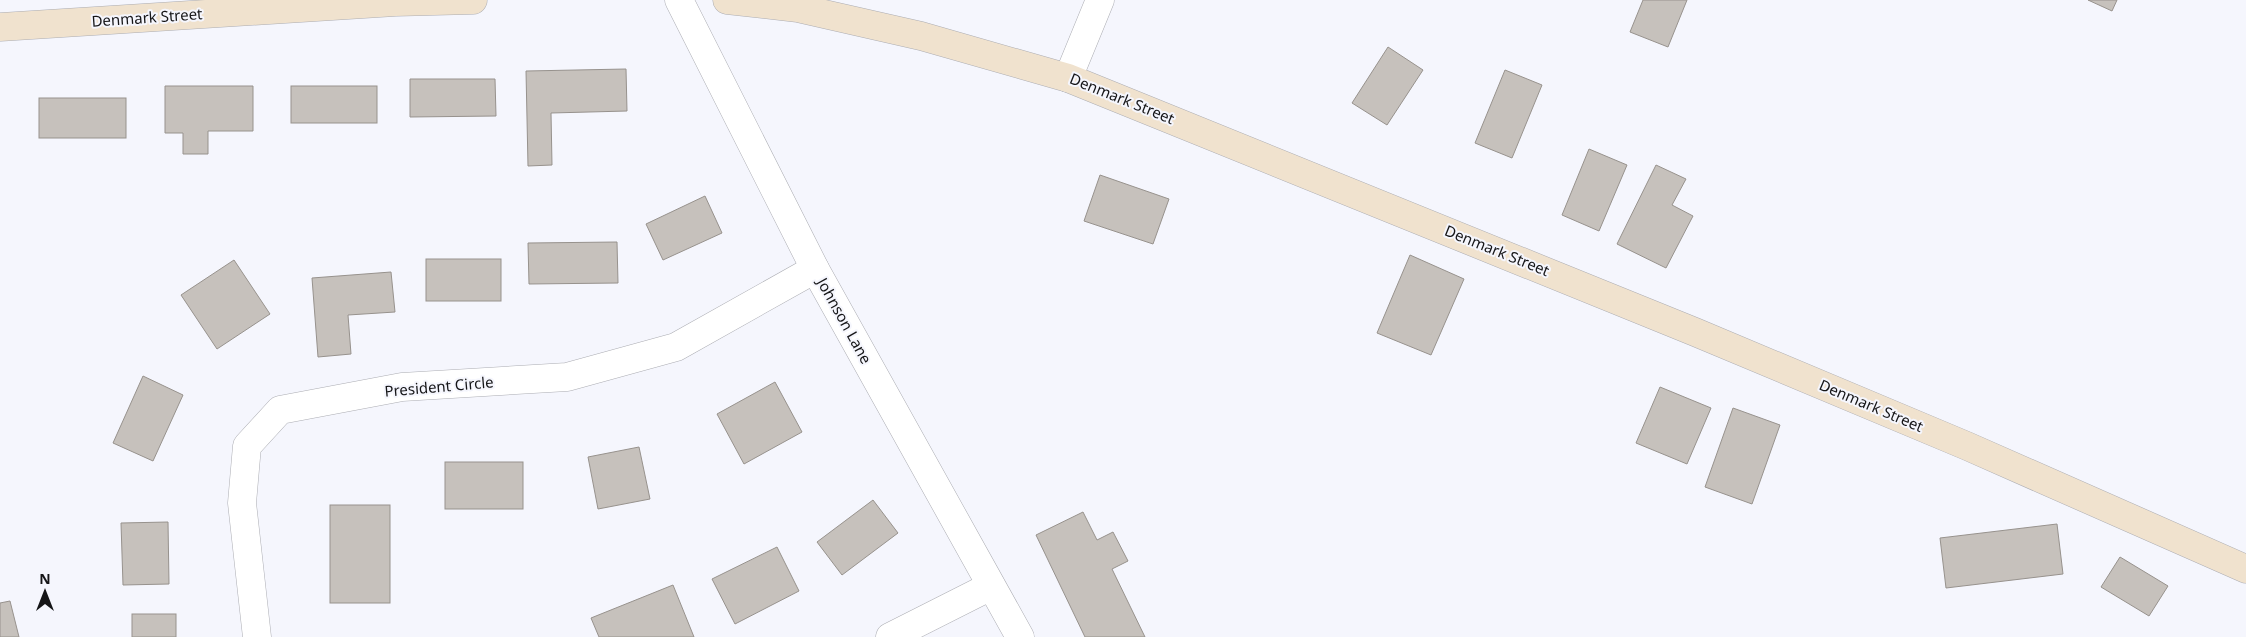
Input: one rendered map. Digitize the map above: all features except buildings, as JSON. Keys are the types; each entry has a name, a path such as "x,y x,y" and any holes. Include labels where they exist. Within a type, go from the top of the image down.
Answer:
{"street":[{"name":"Denmark Street","path":"0,27 395,1 473,0"},
{"name":"Johnson Lane","path":"679,0 815,269 1020,637"},
{"name":"Denmark Street","path":"726,0 798,8 921,36 1068,78 1649,314 1967,446 2246,569"},
{"path":"1068,78 1100,0"},
{"name":"President Circle","path":"257,637 242,503 247,446 280,410 402,387 567,377 676,347 815,269"},
{"path":"890,637 991,586"}]}
